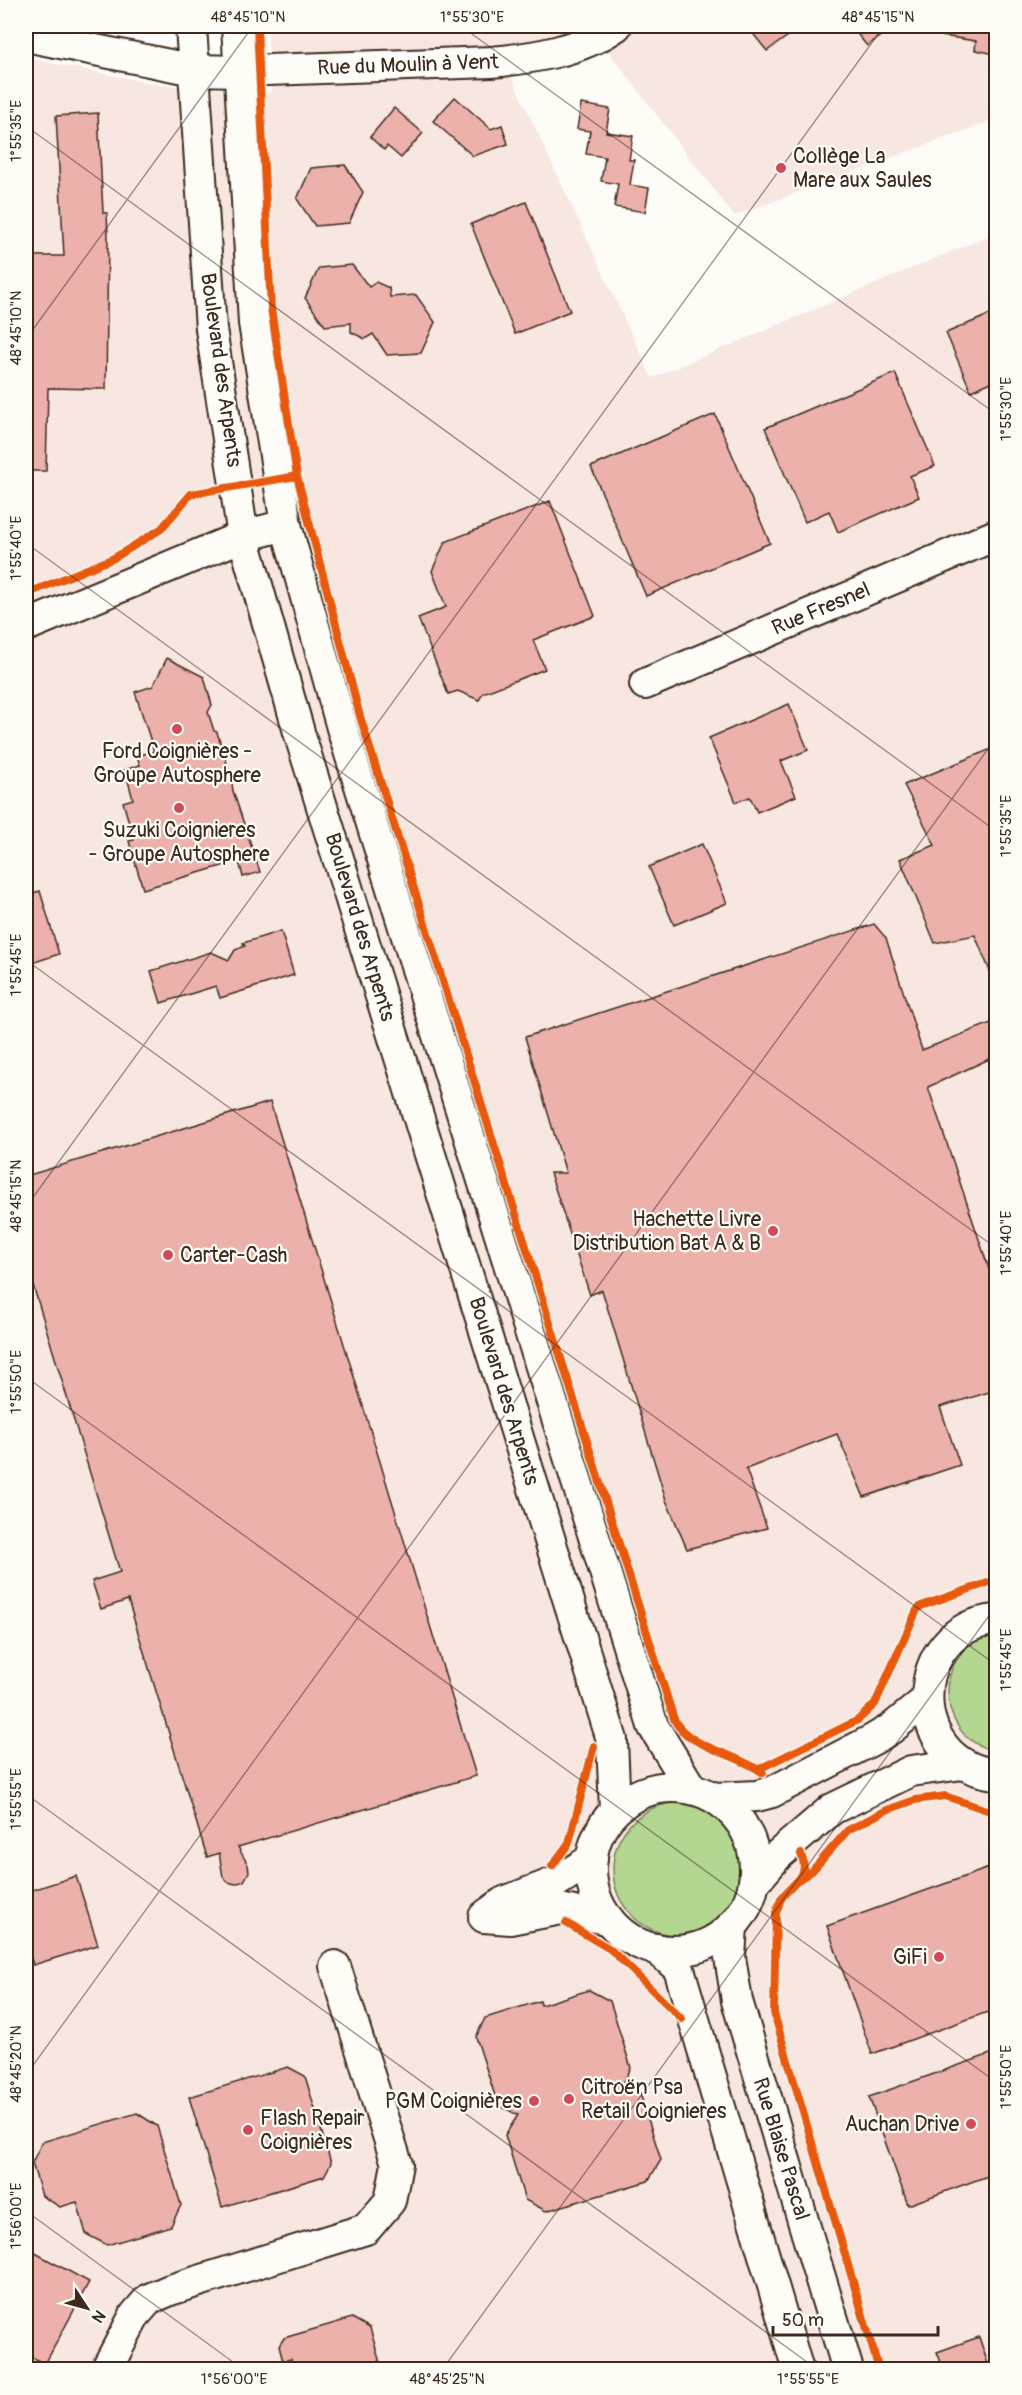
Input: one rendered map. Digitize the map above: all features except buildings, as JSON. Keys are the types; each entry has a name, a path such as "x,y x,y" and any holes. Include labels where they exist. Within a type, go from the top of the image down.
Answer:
{"street":[{"name":"Boulevard des Arpents","path":"192,26 211,329 243,536 305,750 612,1740 615,1810"},
{"name":"Boulevard des Arpents","path":"237,26 254,323 286,525 342,728 653,1726 703,1793"},
{"name":"Rue du Moulin à Vent","path":"26,36 72,35 194,70 240,71 519,59 570,48 600,37 616,26"},
{"path":"26,626 243,536 286,525"},
{"name":"Rue Fresnel","path":"645,684 996,536"},
{"path":"996,1620 986,1621 961,1632 942,1650 930,1674 926,1700 932,1726 946,1749 963,1764 984,1773 996,1774"},
{"path":"703,1793 740,1820 752,1842 755,1882 745,1910 732,1926 713,1941 686,1950 657,1949 639,1943 624,1934 609,1920 597,1899 592,1879 592,1859 599,1833 615,1810 645,1791 666,1786 703,1793 757,1796 772,1792 874,1739 892,1728 926,1700"},
{"path":"755,1882 778,1855 832,1809 911,1771 963,1764"},
{"path":"592,1859 556,1882 504,1902 484,1917 510,1919 561,1909 609,1920"},
{"name":"Rue Blaise Pascal","path":"732,1926 730,1957 737,2001 848,2370"},
{"path":"657,1949 679,1970 798,2370"},
{"path":"106,2370 135,2315 149,2299 170,2290 366,2229 390,2201 397,2164 335,1966"}],"shaded area":[{"path":"267,26 996,26 996,119 734,216 609,52 511,76 652,378 996,233 996,2369 26,2369 26,58 160,85 272,93"}],"green space":[{"path":"996,1633 996,1751 974,1742 959,1728 950,1710 948,1690 952,1670 961,1653 976,1640"},
{"path":"679,1803 704,1808 725,1823 740,1844 745,1869 740,1894 725,1915 704,1930 679,1935 654,1930 633,1915 618,1894 613,1869 618,1844 633,1823 654,1808"}],"cycle path":[{"path":"257,26 271,308 297,476 360,716 674,1719 681,1729 701,1744 753,1766 763,1773"},
{"path":"26,594 114,558 161,529 191,494 297,476"},
{"path":"759,1769 858,1720 875,1704 917,1610 921,1606 996,1580"},
{"path":"552,1866 569,1843 594,1746"},
{"path":"800,1879 812,1871 848,1830 887,1810 915,1800 945,1796 996,1813"},
{"path":"801,1854 804,1869 802,1874 785,1893 776,1913 774,2013 879,2370"},
{"path":"566,1923 610,1949 682,2019"}],"place":[{"name":"Collège La Mare aux Saules","path":"781,168"},
{"name":"Ford Coignières - Groupe Autosphere","path":"177,729"},
{"name":"Suzuki Coignieres - Groupe Autosphere","path":"179,808"},
{"name":"Hachette Livre Distribution Bat A & B","path":"773,1231"},
{"name":"Carter-Cash","path":"168,1255"},
{"name":"GiFi","path":"939,1957"},
{"name":"Citroën Psa Retail Coignieres","path":"569,2099"},
{"name":"PGM Coignières","path":"534,2101"},
{"name":"Auchan Drive","path":"971,2124"},
{"name":"Flash Repair Coignières","path":"248,2130"}]}
